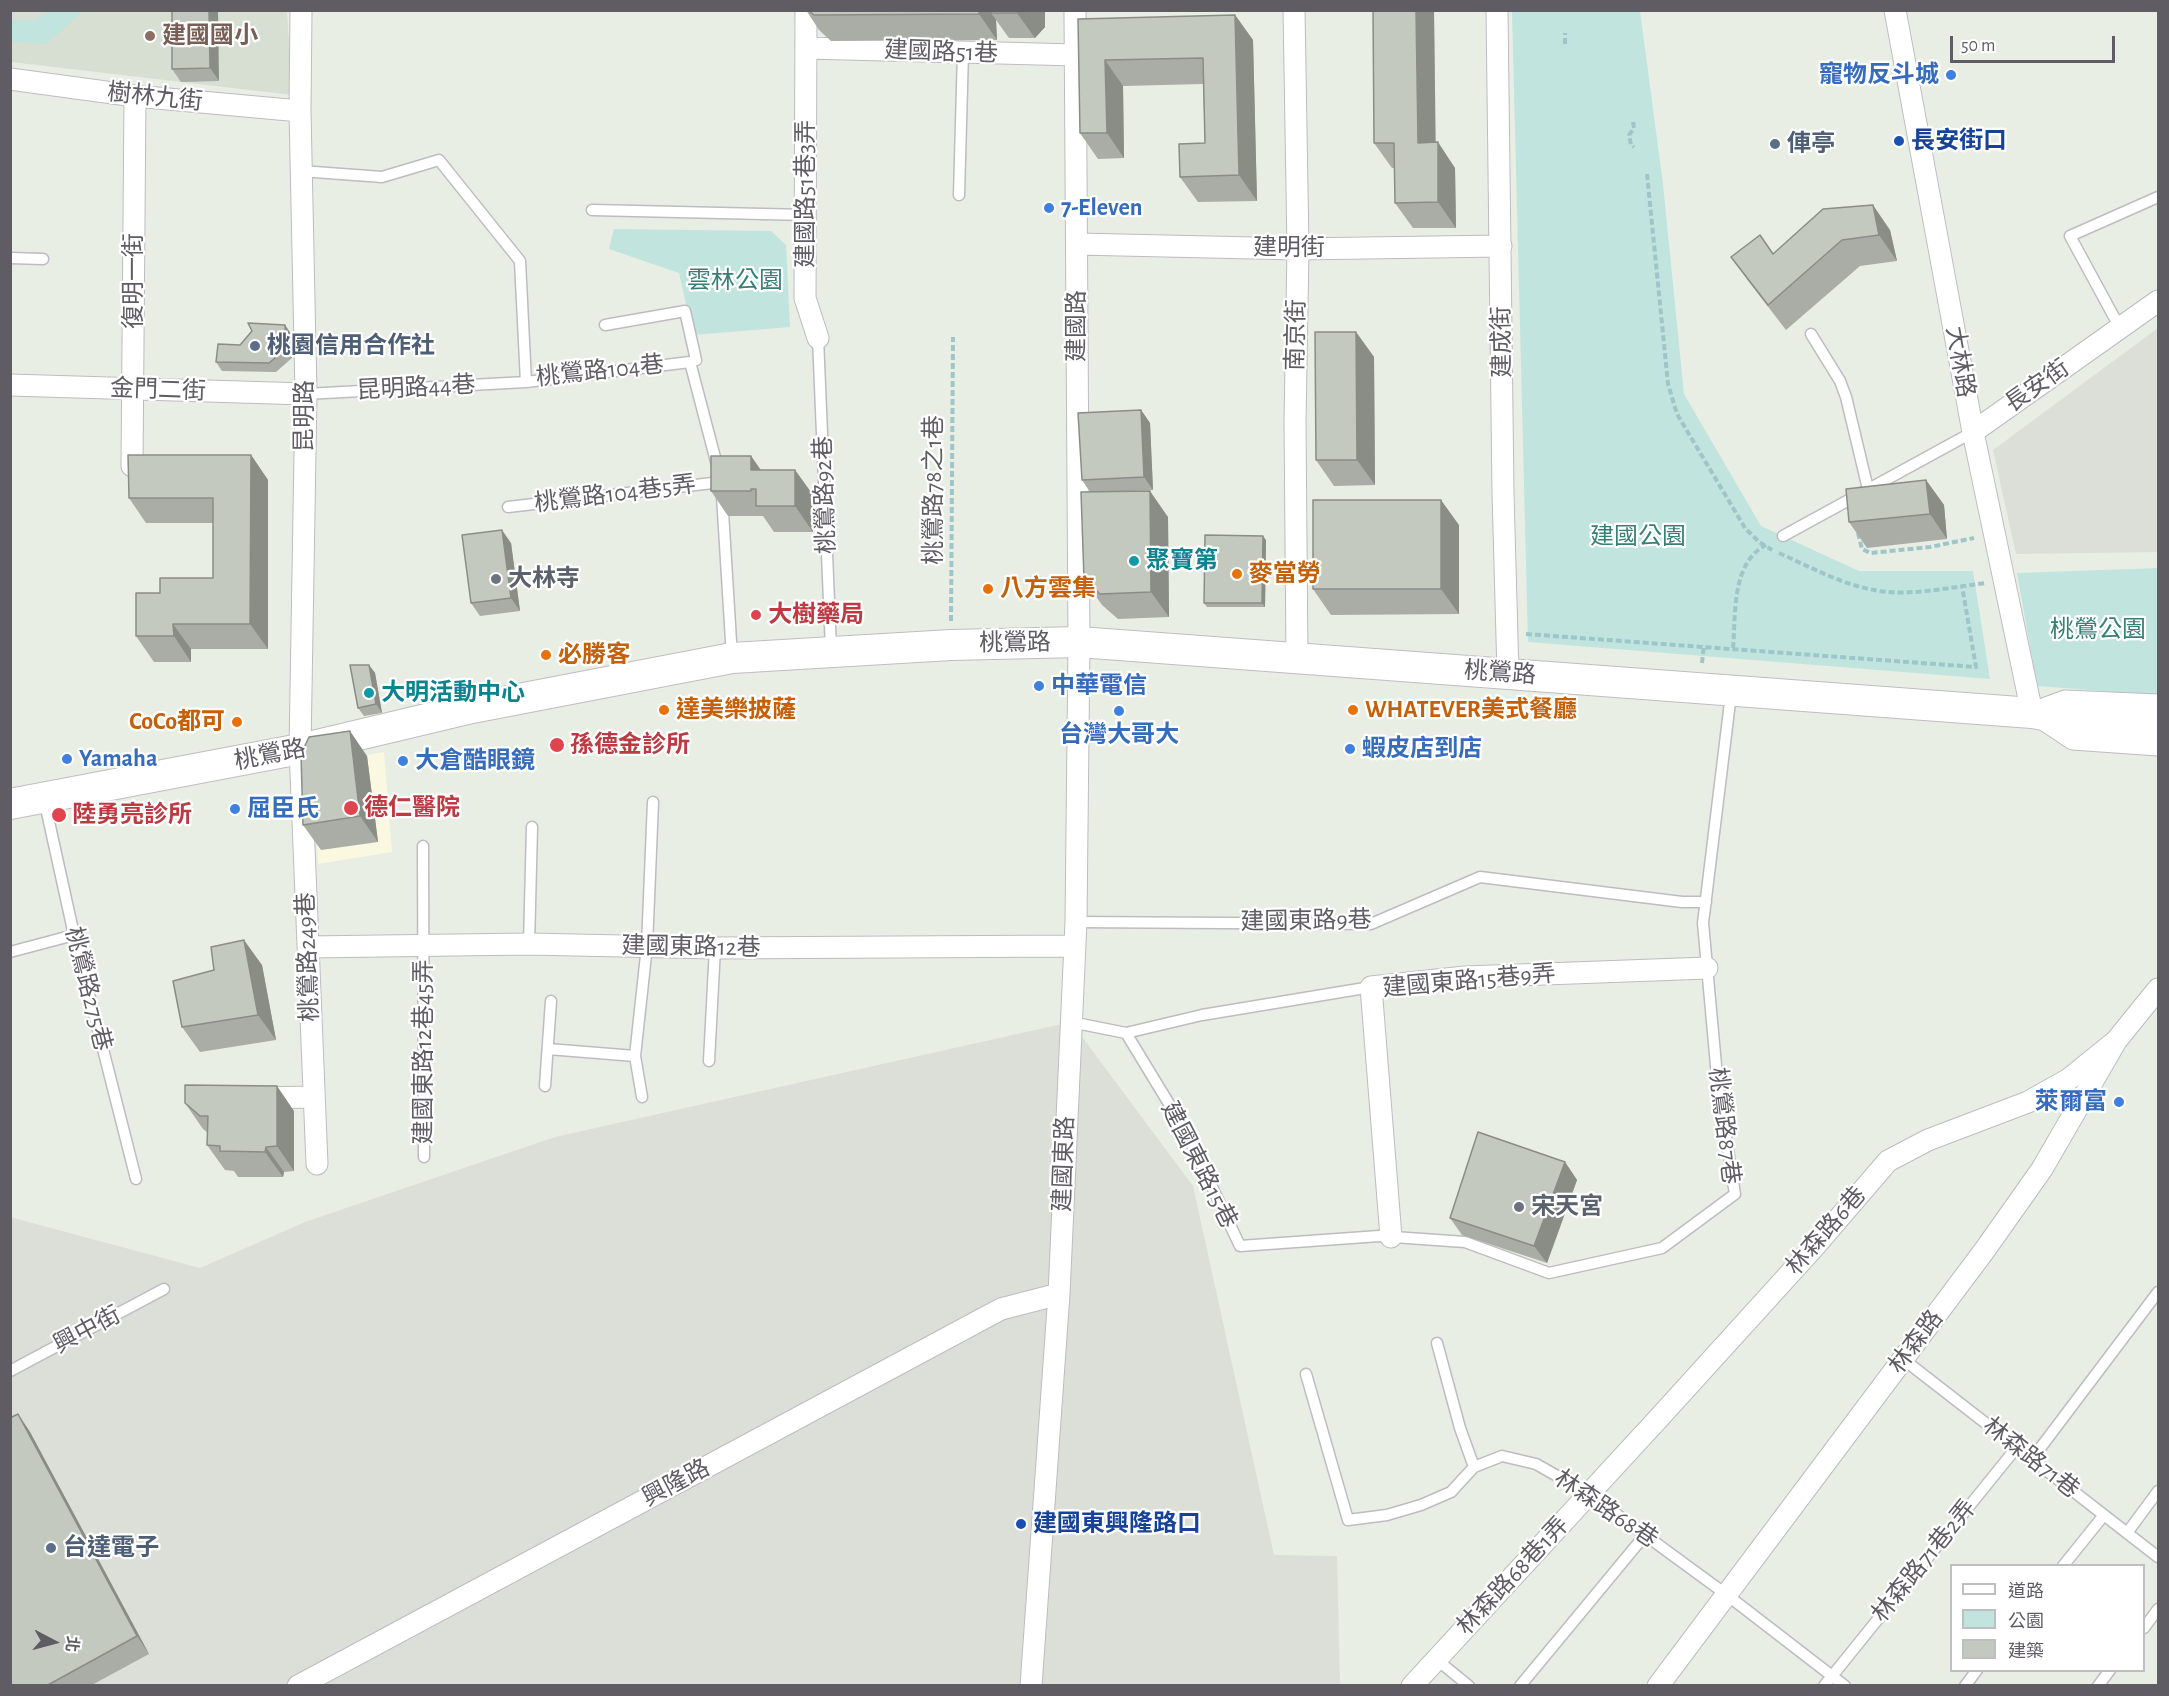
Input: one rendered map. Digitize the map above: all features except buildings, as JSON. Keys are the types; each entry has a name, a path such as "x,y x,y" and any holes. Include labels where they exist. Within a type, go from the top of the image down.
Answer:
{"main road":[{"name":"桃鶯路","path":"10,804 300,749 472,708 732,658 951,645 1078,642 2032,713 2073,720 2158,728"}],"street":[{"name":"昆明路","path":"300,749 306,394 300,111 301,10"},
{"name":"建國路51巷3弄","path":"806,10 805,298 818,338"},
{"name":"建國路","path":"1076,10 1078,642"},
{"name":"南京街","path":"1294,10 1298,249 1295,422 1297,658"},
{"name":"建成街","path":"1497,10 1503,493 1508,674"},
{"name":"大林路","path":"1894,10 1973,432 2032,713"},
{"name":"建國路51巷","path":"807,48 1076,55"},
{"name":"樹林九街","path":"10,79 135,96 300,111"},
{"name":"復明一街","path":"132,466 135,96"},
{"name":"建明街","path":"1077,244 1298,249 1501,246"},
{"name":"長安街","path":"1973,432 2158,301"},
{"name":"金門二街","path":"10,385 306,394"},
{"name":"建國東路","path":"1031,1686 1059,1294 1076,922 1078,642"},
{"name":"桃鶯路","path":"2032,713 2065,701 2158,705"},
{"name":"桃鶯路","path":"2032,713 2073,739 2158,745"},
{"name":"桃鶯路249巷","path":"300,749 316,1164"},
{"name":"建國東路12巷","path":"308,947 529,944 715,948 1074,946"},
{"name":"建國東路15巷9弄","path":"1391,1237 1371,987 1466,977 1707,968"},
{"name":"林森路","path":"1658,1686 1904,1359 2042,1169 2116,1041 2158,989"},
{"name":"林森路6巷","path":"1589,1494 1815,1246 1888,1161 1928,1140 2028,1102 2069,1079 2116,1041"},
{"path":"233,1098 314,1097"},
{"name":"興隆路","path":"298,1686 1001,1309 1059,1294"},
{"name":"林森路68巷1弄","path":"1412,1686 1589,1494"}],"lane":[{"path":"959,195 963,52"},
{"name":"桃鶯路104巷","path":"301,171 382,177 439,160 520,261 526,382 690,362 721,482 732,658"},
{"path":"2120,328 2070,236 2158,197"},
{"path":"592,210 806,214"},
{"path":"10,258 43,259"},
{"path":"605,325 685,311 696,360 690,362"},
{"path":"1811,334 1840,381 1846,397 1868,489"},
{"name":"桃鶯路92巷","path":"818,338 831,652"},
{"name":"昆明路44巷","path":"306,394 526,382"},
{"name":"長安街","path":"1783,536 1973,432"},
{"name":"桃鶯路104巷5弄","path":"508,507 721,482"},
{"name":"桃鶯路87巷","path":"1391,1237 1465,1242 1549,1273 1662,1248 1735,1194 1718,1087 1703,923 1732,690"},
{"name":"桃鶯路275巷","path":"44,798 74,935 136,1179"},
{"path":"642,1097 635,1056 647,946 652,802"},
{"path":"529,944 532,827"},
{"name":"建國東路12巷45弄","path":"423,846 424,1158"},
{"name":"建國東路9巷","path":"1076,922 1371,924 1480,877 1706,903"},
{"path":"10,952 74,935"},
{"path":"709,1061 715,948"},
{"path":"1071,1022 1126,1033 1202,1015 1371,987"},
{"path":"544,1086 551,1001"},
{"name":"建國東路15巷","path":"1126,1033 1185,1130 1240,1246 1391,1237"},
{"path":"548,1049 635,1056"},
{"name":"興中街","path":"10,1371 164,1289"},
{"path":"2032,1459 2158,1292"},
{"path":"1306,1374 1348,1520 1387,1515 1421,1505 1451,1492 1474,1467 1460,1428 1437,1343"},
{"name":"林森路71巷","path":"1904,1359 2158,1557"},
{"name":"林森路71巷2弄","path":"1824,1686 2017,1447"},
{"name":"林森路68巷","path":"1474,1467 1502,1456 1525,1461 1536,1464 1589,1494 1727,1595 1845,1686"},
{"path":"2127,1533 2158,1491"},
{"path":"2065,1564 2104,1515"},
{"path":"1520,1686 1645,1535"},
{"path":"2145,1627 2158,1609"},
{"path":"1436,1659 1469,1686"},
{"path":"1965,1686 1976,1672"},
{"path":"2098,1686 2109,1672"}],"path":[{"path":"1565,33 1565,44"},
{"path":"1633,122 1634,128 1629,135 1631,145 1634,147"},
{"path":"1647,174 1668,384 1677,414 1744,528 1765,545 1849,584 1877,591 1908,592 2004,581"},
{"name":"桃鶯路78之1巷","path":"951,645 953,337"},
{"path":"1852,498 1862,549 1871,553 1930,547 1994,533"},
{"path":"1733,648 1742,572 1748,558 1765,545 1783,536"},
{"path":"1524,633 1976,667 1962,586"}],"shaded area":[{"name":"建國國小","path":"11,11 287,11 292,95 11,62"},
{"path":"2158,328 2158,552 2016,554 1993,450"},
{"name":"德仁醫院","path":"384,752 392,852 318,864 312,765"},
{"path":"1071,1022 1193,1186 1274,1555 1337,1556 1340,1685 11,1685 10,1217 200,1268 305,1222 555,1137"}],"green space":[{"path":"49,11 83,11 46,44 11,42 11,20 35,20"},
{"name":"建國公園","path":"1512,11 1640,11 1663,184 1684,394 1761,526 1859,571 1973,571 1990,679 1528,642"},
{"name":"雲林公園","path":"614,229 771,231 786,245 790,327 693,335 679,273 609,249"},
{"name":"桃鶯公園","path":"2158,568 2158,695 2037,686 2017,573"}],"place":[{"name":"建國國小","path":"150,36"},
{"name":"寵物反斗城","path":"1951,75"},
{"name":"長安街口","path":"1899,141"},
{"name":"俥亭","path":"1775,144"},
{"name":"7-Eleven","path":"1049,208"},
{"name":"桃園信用合作社","path":"255,346"},
{"name":"聚寶第","path":"1134,561"},
{"name":"麥當勞","path":"1237,574"},
{"name":"大林寺","path":"496,579"},
{"name":"八方雲集","path":"988,589"},
{"name":"大樹藥局","path":"756,615"},
{"name":"必勝客","path":"546,655"},
{"name":"中華電信","path":"1039,686"},
{"name":"大明活動中心","path":"369,693"},
{"name":"達美樂披薩","path":"664,710"},
{"name":"WHATEVER美式餐廳","path":"1353,710"},
{"name":"台灣大哥大","path":"1119,711"},
{"name":"CoCo都可","path":"237,722"},
{"name":"孫德金診所","path":"557,745"},
{"name":"蝦皮店到店","path":"1350,749"},
{"name":"Yamaha","path":"67,759"},
{"name":"大倉酷眼鏡","path":"403,761"},
{"name":"德仁醫院","path":"351,808"},
{"name":"屈臣氏","path":"235,809"},
{"name":"陸勇亮診所","path":"59,815"},
{"name":"萊爾富","path":"2119,1102"},
{"name":"宋天宮","path":"1519,1207"},
{"name":"建國東興隆路口","path":"1021,1524"},
{"name":"台達電子","path":"51,1548"}]}
